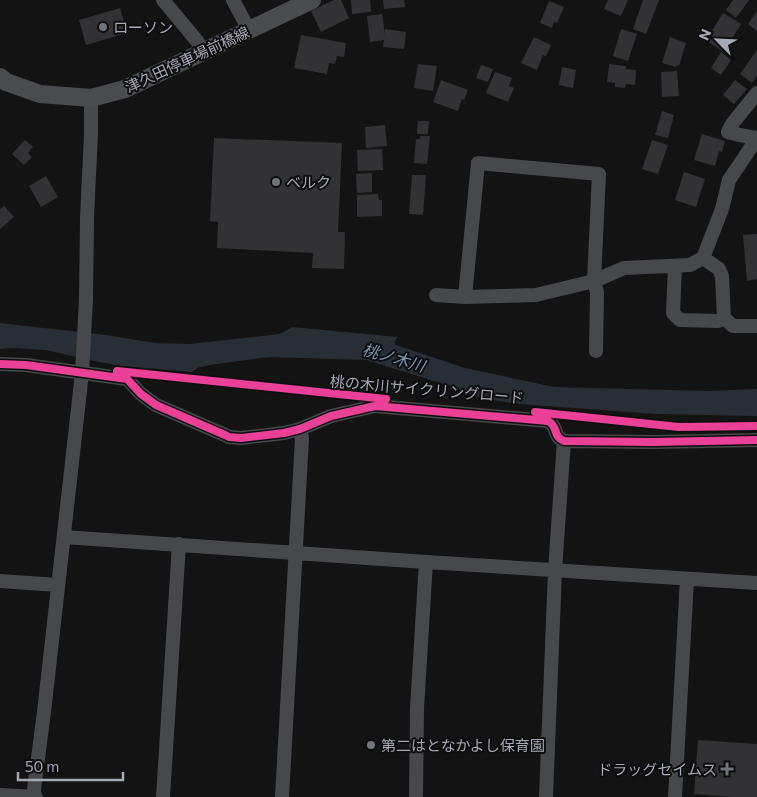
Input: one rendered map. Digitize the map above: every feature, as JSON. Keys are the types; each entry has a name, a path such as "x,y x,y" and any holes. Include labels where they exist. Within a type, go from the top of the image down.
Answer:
{"main road":[{"name":"津久田停車場前橋線","path":"0,77 6,82 40,94 91,98 125,89 312,0"}],"street":[{"path":"162,0 204,52"},
{"path":"233,0 249,30"},
{"path":"436,295 465,297 536,295 594,281 624,268 690,265 703,258 722,209 729,180 752,146 755,138 728,132 732,124 757,93"},
{"path":"0,796 34,797 82,369 86,299 91,98"},
{"path":"465,297 478,163 599,174 594,281 597,292 596,351"},
{"path":"703,258 719,269 722,276 724,318 733,326 757,326"},
{"path":"675,266 673,313 680,320 718,321 724,318"},
{"path":"0,364 82,369 127,379 141,394 156,405 229,437 259,437 284,433 300,429 331,416 375,406 548,421 553,424 559,439 564,441 757,440"},
{"path":"282,797 302,438 300,429"},
{"path":"546,797 555,570 564,441"},
{"path":"64,537 757,583"},
{"path":"163,797 178,544"},
{"path":"416,797 417,708 426,562"},
{"path":"675,797 687,579"},
{"path":"0,581 58,585"}],"water":[{"name":"桃ノ木川","path":"0,323 106,335 155,343 190,344 280,334 292,327 398,337 394,342 396,345 465,368 554,387 708,391 757,389 757,416 656,414 498,401 475,396 457,388 366,360 268,357 209,365 197,368 192,372 123,366 46,350 0,349"}],"building":[{"path":"334,0 341,0 349,18 321,32 311,11"},
{"path":"351,0 370,0 371,12 352,14"},
{"path":"383,0 404,0 405,7 384,9"},
{"path":"608,0 628,0 621,16 604,9"},
{"path":"643,0 659,0 646,34 633,29"},
{"path":"733,0 749,0 736,18 726,10"},
{"path":"549,1 564,7 557,23 554,22 552,28 540,23"},
{"name":"ローソン","path":"120,8 127,33 86,45 79,20"},
{"path":"757,11 757,31 748,24"},
{"path":"723,13 741,24 724,52 708,42 712,35 710,34"},
{"path":"382,14 385,35 385,29 406,32 404,49 383,47 384,40 370,42 367,16"},
{"path":"621,29 637,34 628,61 613,56"},
{"path":"301,35 346,43 344,57 337,56 335,64 329,63 327,74 294,68"},
{"path":"534,37 551,45 546,56 543,55 537,70 521,63"},
{"path":"670,37 686,43 679,66 676,65 676,67 662,63"},
{"path":"757,50 757,76 752,83 740,74"},
{"path":"721,52 731,60 721,75 711,68"},
{"path":"418,64 437,66 433,91 414,88"},
{"path":"609,64 626,66 626,69 636,70 635,85 626,84 625,88 615,87 615,83 607,82"},
{"path":"481,65 493,69 488,82 476,78"},
{"path":"562,67 576,70 573,88 559,85"},
{"path":"677,71 679,96 662,97 661,72"},
{"path":"495,72 512,78 509,86 514,88 508,102 486,93"},
{"path":"441,80 468,90 464,100 462,99 458,111 433,102"},
{"path":"735,80 747,89 734,104 723,95"},
{"path":"662,111 674,115 668,138 655,135"},
{"path":"418,121 429,121 428,134 417,134"},
{"path":"385,125 387,146 366,148 365,127"},
{"path":"702,134 725,141 722,152 719,151 715,166 694,160"},
{"path":"420,136 430,136 427,164 414,163 416,139 420,139"},
{"name":"ベルク","path":"214,138 342,143 338,232 345,232 344,269 312,268 313,253 217,248 218,222 210,221"},
{"path":"25,140 33,147 28,153 32,157 24,165 12,154"},
{"path":"652,140 668,145 658,174 642,169"},
{"path":"382,149 383,170 358,171 357,150"},
{"path":"684,172 705,179 696,207 675,200"},
{"path":"372,173 372,192 357,193 356,174"},
{"path":"412,175 426,175 423,215 409,214"},
{"path":"46,176 58,197 41,207 29,186"},
{"path":"378,194 379,200 382,200 382,216 357,217 357,195"},
{"path":"4,206 14,217 0,229 0,209"},
{"path":"757,234 757,279 747,281 743,235"},
{"name":"ドラッグセイムス","path":"698,740 757,744 757,797 694,794"}],"cycle path":[{"path":"0,364 26,365 127,379 141,394 156,405 229,437 241,438 284,433 300,429 331,416 375,406 548,421 553,426 558,437 564,441 757,440"},
{"name":"桃の木川サイクリングロード","path":"117,371 386,399"},
{"path":"535,412 679,427 757,426"}],"place":[{"name":"ローソン","path":"103,27"},
{"name":"ベルク","path":"276,182"},
{"name":"第二はとなかよし保育園","path":"371,745"},
{"name":"ドラッグセイムス","path":"727,769"}]}
